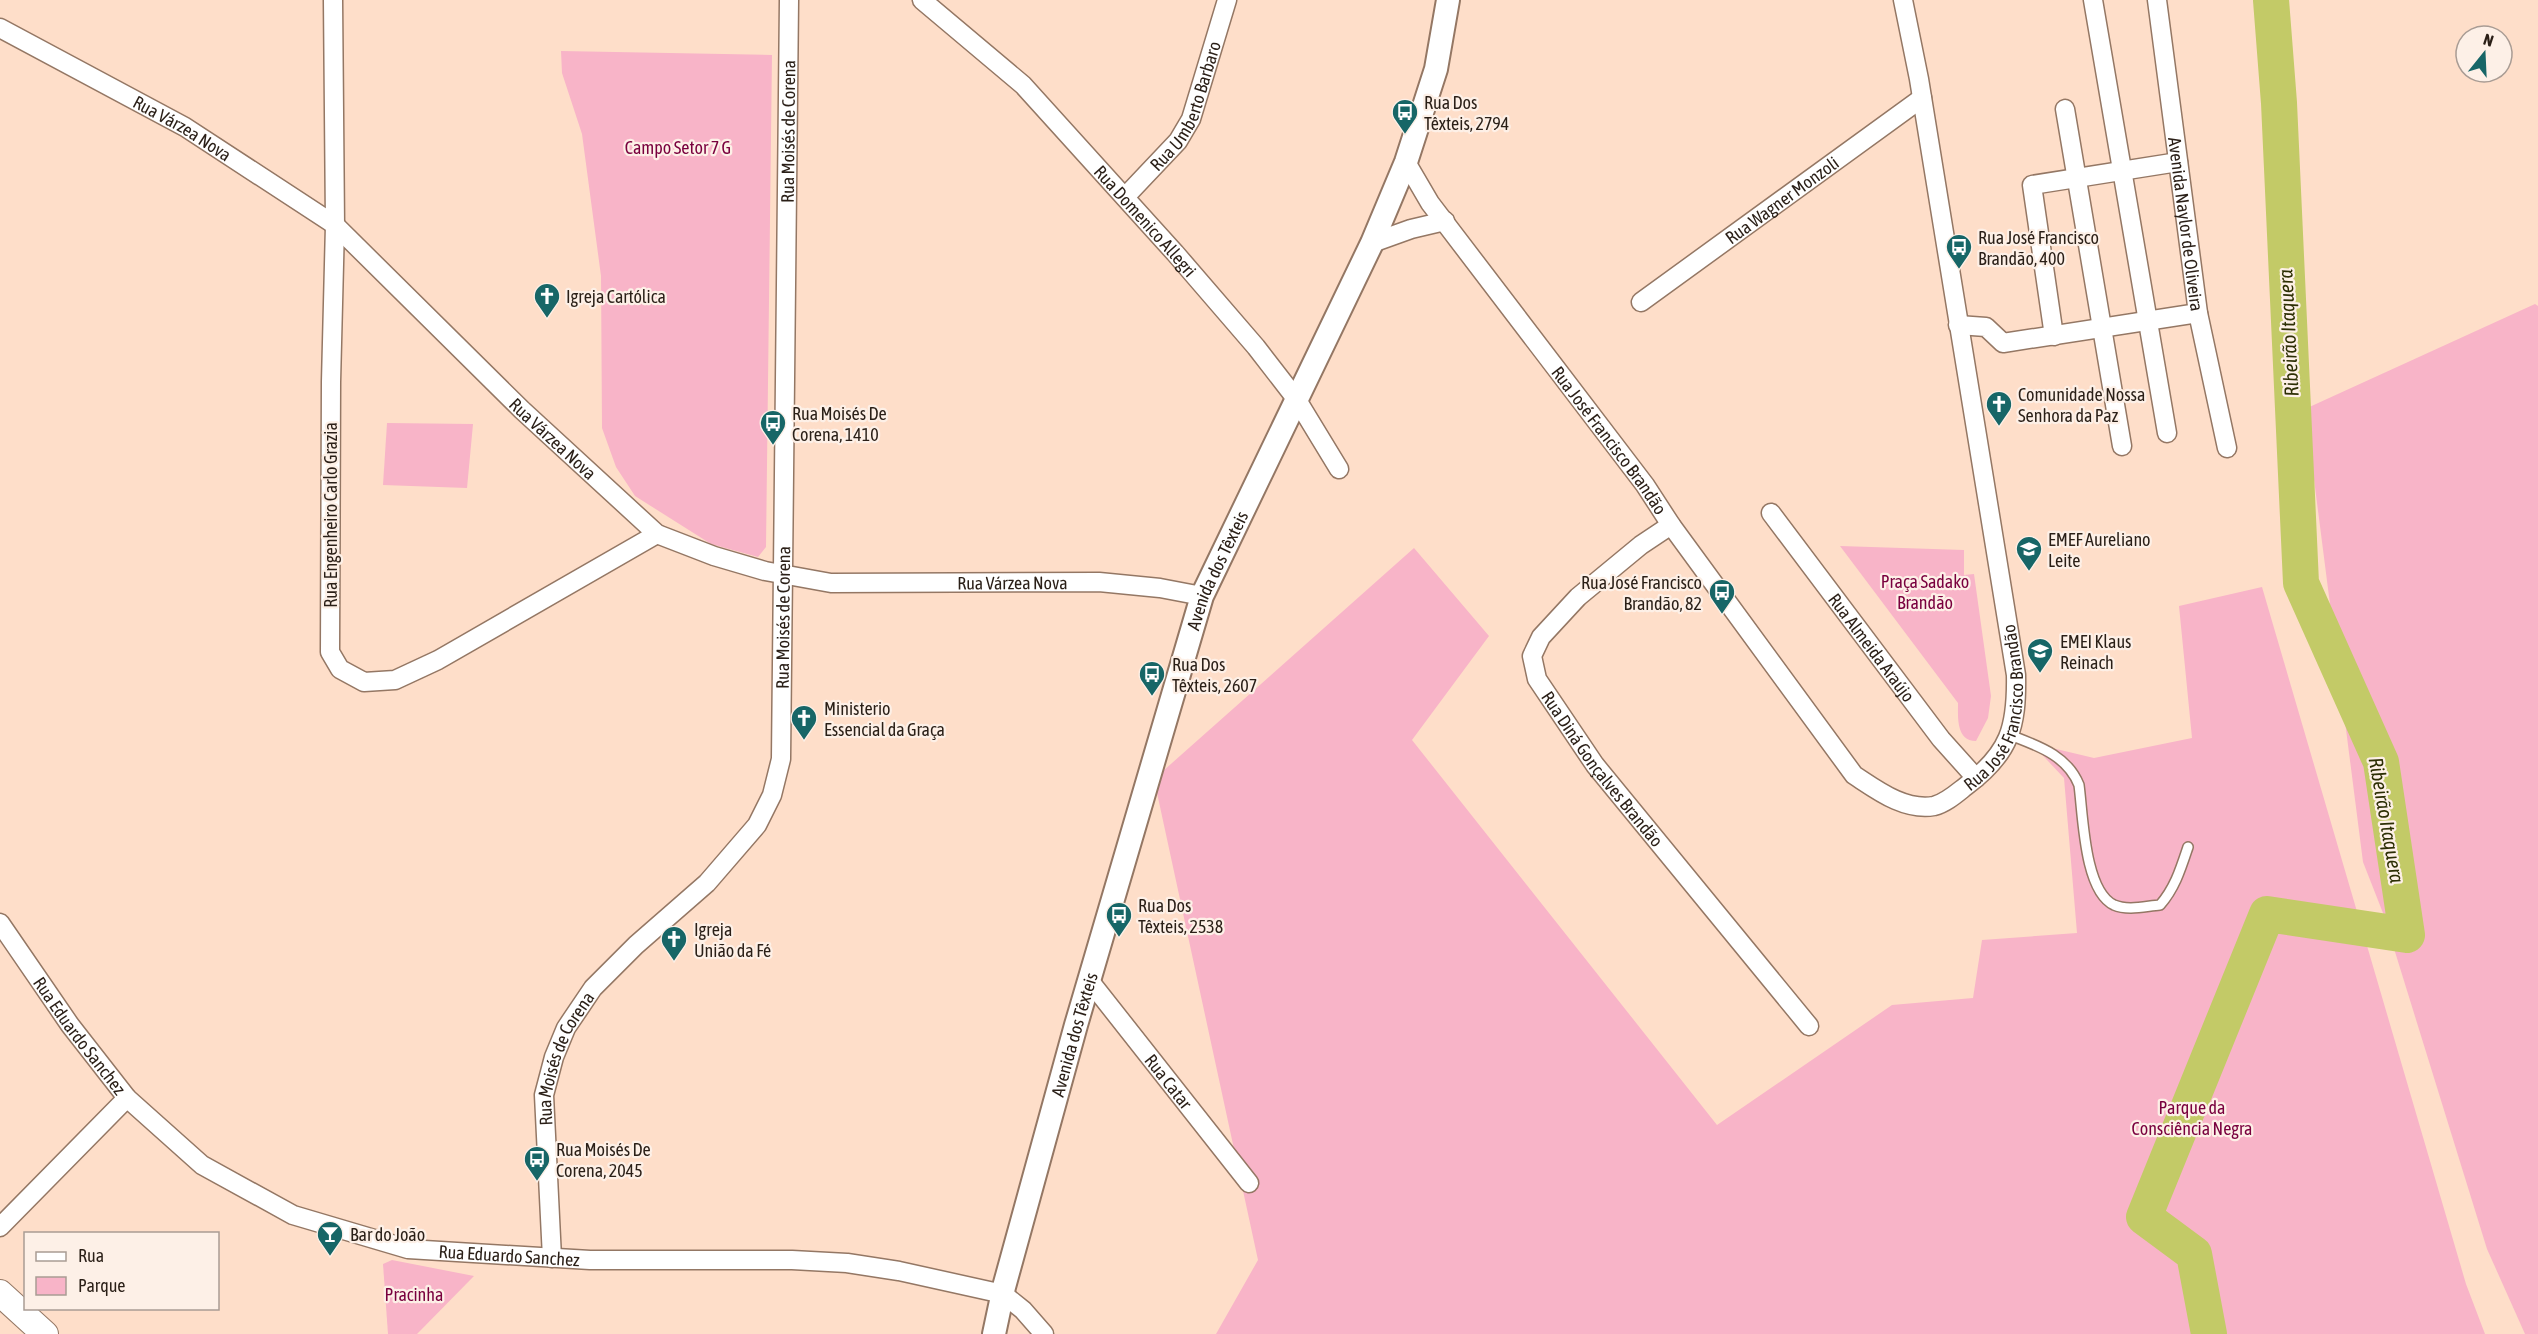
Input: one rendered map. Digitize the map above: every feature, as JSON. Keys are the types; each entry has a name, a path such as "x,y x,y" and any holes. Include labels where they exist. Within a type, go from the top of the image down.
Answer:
{"main road":[{"path":"0,1293 45,1334"}],"street":[{"name":"Rua Engenheiro Carlo Grazia","path":"333,0 335,225 331,382 330,652 340,669 364,682 395,680 438,660 657,534"},
{"name":"Rua Moisés de Corena","path":"552,1258 544,1095 554,1057 566,1028 593,988 636,945 707,883 757,825 772,795 781,759 789,0"},
{"name":"Rua Domenico Allegri","path":"922,0 1023,85 1125,197 1257,347 1297,400 1339,469"},
{"name":"Rua Umberto Barbaro","path":"1125,197 1178,141 1191,119 1227,0"},
{"name":"Avenida dos Têxteis","path":"994,1334 1089,980 1202,596 1372,243 1406,162 1436,69 1448,0"},
{"name":"Rua José Francisco Brandão","path":"1406,162 1421,191 1645,486 1854,775 1886,796 1909,804 1935,806 1952,797 1996,758 2010,735 2017,709 2016,675 1922,98 1903,0"},
{"path":"2093,0 2167,432"},
{"name":"Avenida Naylor de Oliveira","path":"2157,0 2198,313 2227,448"},
{"name":"Rua Várzea Nova","path":"0,28 185,127 335,225 522,410 657,534 714,556 784,576 831,584 1099,582 1160,588 1202,596"},
{"name":"Rua Wagner Monzoli","path":"1641,302 1922,98"},
{"path":"2066,109 2122,446"},
{"path":"2054,336 2032,185 2178,162"},
{"path":"1372,243 1411,229 1445,221"},
{"path":"1958,326 1986,327 2003,343 2198,313"},
{"name":"Rua Almeida Araújo","path":"1771,513 1941,739 1976,778"},
{"name":"Rua Diná Gonçalves Brandão","path":"1671,525 1641,544 1578,597 1541,637 1532,656 1537,679 1595,765 1809,1026"},
{"name":"Rua Eduardo Sanchez","path":"0,923 70,1025 127,1098 201,1165 293,1215 408,1249 590,1260 792,1260 847,1263 899,1271 1003,1294"},
{"name":"Rua Catar","path":"1089,980 1249,1183"},
{"path":"0,1227 127,1098"},
{"path":"1003,1294 1023,1310 1044,1334"}],"lane":[{"path":"2010,735 2062,759 2074,771 2079,785 2092,875 2103,897 2114,905 2129,908 2160,905 2168,896 2178,877 2187,847"}],"green space":[{"name":"Campo Setor 7 G","path":"561,51 772,55 766,547 758,557 711,544 635,496 616,467 602,428 601,276 582,134 562,73"},
{"path":"2535,304 2538,306 2538,1334 2525,1334 2487,1249 2383,913 2363,862 2305,409"},
{"path":"387,423 473,424 467,488 383,485"},
{"name":"Praça Sadako Brandão","path":"1840,546 1964,550 1964,575 1974,574 1991,696 1988,718 1976,741 1969,740 1962,733 1958,721 1958,703"},
{"name":"Parque da Consciência Negra","path":"1414,548 1489,636 1412,740 1717,1125 1892,1005 1973,998 1982,940 2077,933 2064,778 2031,743 2094,758 2192,738 2179,606 2262,587 2466,1284 2485,1334 1216,1334 1258,1260 1154,779"},
{"name":"Pracinha","path":"392,1260 474,1276 417,1334 388,1334 383,1264"}],"waterway":[{"name":"Ribeirão Itaquera","path":"2209,1334 2194,1254 2144,1217 2267,914 2407,935 2381,762 2301,583 2279,103 2271,0"}],"place":[{"name":"Rua Dos Têxteis, 2794","path":"1405,135"},
{"name":"Rua José Francisco Brandão, 400","path":"1959,270"},
{"name":"Igreja Cartólica","path":"547,319"},
{"name":"Comunidade Nossa Senhora da Paz","path":"1999,427"},
{"name":"Rua Moisés De Corena, 1410","path":"773,446"},
{"name":"EMEF Aureliano Leite","path":"2029,572"},
{"name":"Rua José Francisco Brandão, 82","path":"1722,615"},
{"name":"EMEI Klaus Reinach","path":"2040,674"},
{"name":"Rua Dos Têxteis, 2607","path":"1152,697"},
{"name":"Ministerio Essencial da Graça","path":"804,741"},
{"name":"Rua Dos Têxteis, 2538","path":"1119,938"},
{"name":"Igreja União da Fé","path":"674,962"},
{"name":"Rua Moisés De Corena, 2045","path":"537,1182"},
{"name":"Bar do João","path":"330,1257"}]}
